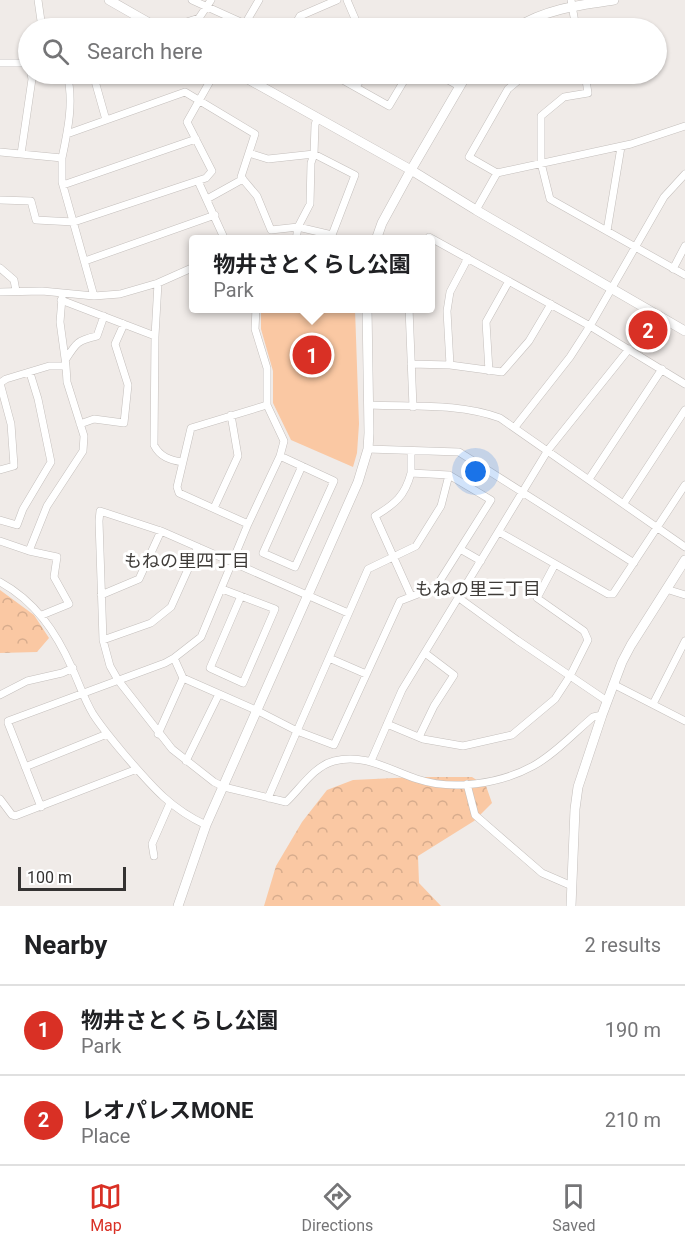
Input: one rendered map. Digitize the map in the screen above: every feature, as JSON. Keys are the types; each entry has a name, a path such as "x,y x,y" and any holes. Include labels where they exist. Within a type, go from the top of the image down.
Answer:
{"street":[{"path":"38,0 41,18"},
{"path":"110,0 141,18"},
{"path":"192,0 209,3 231,18"},
{"path":"248,18 259,0"},
{"path":"299,18 337,0"},
{"path":"346,0 354,18"},
{"path":"538,18 572,3 614,0"},
{"path":"199,18 209,3"},
{"path":"572,3 574,18"},
{"path":"0,63 18,63"},
{"path":"21,154 31,84"},
{"path":"69,84 71,90 67,134 62,158 63,185 94,296"},
{"path":"96,84 106,120"},
{"path":"0,200 31,201 36,220 74,222 206,178 212,171 187,122 208,84"},
{"path":"257,84 411,170 685,331"},
{"path":"350,84 389,106 402,84"},
{"path":"378,235 382,222 459,86 455,84"},
{"path":"514,84 508,89 469,157 497,173 621,147 685,126"},
{"path":"587,84 588,93 564,98 541,116 541,163 550,199 685,275"},
{"path":"67,134 185,92 255,134 241,177 257,196 271,230 298,227 332,235 355,175 314,154 268,159 249,153"},
{"path":"297,235 298,227 310,204 311,164 317,118"},
{"path":"63,185 195,139"},
{"path":"607,231 621,147"},
{"path":"0,152 62,158"},
{"path":"476,210 497,173"},
{"path":"515,427 570,357 664,197 685,174"},
{"path":"207,199 243,179"},
{"path":"198,181 223,235"},
{"path":"85,261 215,215"},
{"path":"435,240 590,326 685,384"},
{"path":"674,269 685,246"},
{"path":"450,365 447,311 450,292 468,258"},
{"path":"0,268 14,280 16,291"},
{"path":"0,292 16,291 62,296 120,294 158,283 189,269"},
{"path":"489,370 486,322 509,281"},
{"path":"158,283 154,448 166,459 182,462"},
{"path":"62,296 155,336"},
{"path":"29,551 48,506 83,451 84,436 67,382 60,322 62,296"},
{"path":"411,364 450,365 502,372 529,340 551,304"},
{"path":"40,807 8,721 174,658 201,637 248,524 280,456 284,441 267,405 267,368 255,329 256,313"},
{"path":"178,906 206,825 352,500 368,449 370,405 367,313"},
{"path":"409,313 413,407"},
{"path":"66,363 75,345 82,339 97,336 104,316"},
{"path":"80,424 94,419 124,423 128,385 115,344 124,324"},
{"path":"371,761 402,690 548,450 629,349"},
{"path":"0,470 14,466 11,424 0,383 6,379 66,363"},
{"path":"589,479 662,369"},
{"path":"0,520 17,525 23,509 51,462 38,399 30,373"},
{"path":"248,524 177,491 190,428 267,405"},
{"path":"370,405 474,410 500,418 685,547"},
{"path":"624,503 685,410"},
{"path":"214,508 238,456 231,415"},
{"path":"368,449 459,452 634,563"},
{"path":"411,451 409,483 396,504 375,516 411,596"},
{"path":"280,456 302,466 334,481 295,567 263,554 302,466"},
{"path":"174,658 183,678 297,731 334,745 400,601 436,587 491,500 449,475 411,473"},
{"path":"268,798 368,569 416,546 441,506 449,475"},
{"path":"499,532 610,594 615,592 685,485"},
{"path":"348,613 161,531 100,511 103,640 111,666 118,680 158,734 186,761 224,787 286,802 309,777 331,762 357,759 371,761 418,780 446,784 493,780 533,766 593,717 602,715"},
{"path":"101,595 139,579 161,531"},
{"path":"0,541 57,557 54,577 69,604 42,615"},
{"path":"103,640 151,622 171,607 198,547"},
{"path":"460,549 481,561"},
{"path":"571,906 578,787 613,684 631,645 685,560"},
{"path":"387,724 419,737 463,746 512,735 555,699 570,676 588,637 584,631 537,598 555,564"},
{"path":"0,582 19,593 42,615 73,668 93,714 107,734 159,794 206,825"},
{"path":"222,588 275,609 243,683 210,668 242,596"},
{"path":"666,589 685,595"},
{"path":"459,598 607,701"},
{"path":"653,704 685,641"},
{"path":"419,737 434,706 454,675 425,654"},
{"path":"329,658 366,674"},
{"path":"0,695 27,681 62,673 73,668"},
{"path":"158,734 183,678"},
{"path":"613,684 685,721"},
{"path":"186,761 219,694"},
{"path":"25,767 107,734"},
{"path":"0,799 15,816 137,769"},
{"path":"467,784 475,815 543,873 572,886"},
{"path":"154,856 152,844 170,803"}],"green space":[{"path":"261,313 355,313 359,424 357,453 353,467 291,440 273,403 273,371 261,329"},
{"path":"0,590 34,615 49,638 37,652 0,653"},
{"path":"472,777 486,786 492,803 474,821 418,856 419,883 441,906 264,906 276,866 302,822 327,790 353,780"}],"place":[{"name":"レオパレスMONE","path":"648,330"},
{"name":"物井さとくらし公園","path":"312,355"}],"district":[{"name":"もねの里四丁目","path":"187,560"},
{"name":"もねの里三丁目","path":"478,588"}]}
